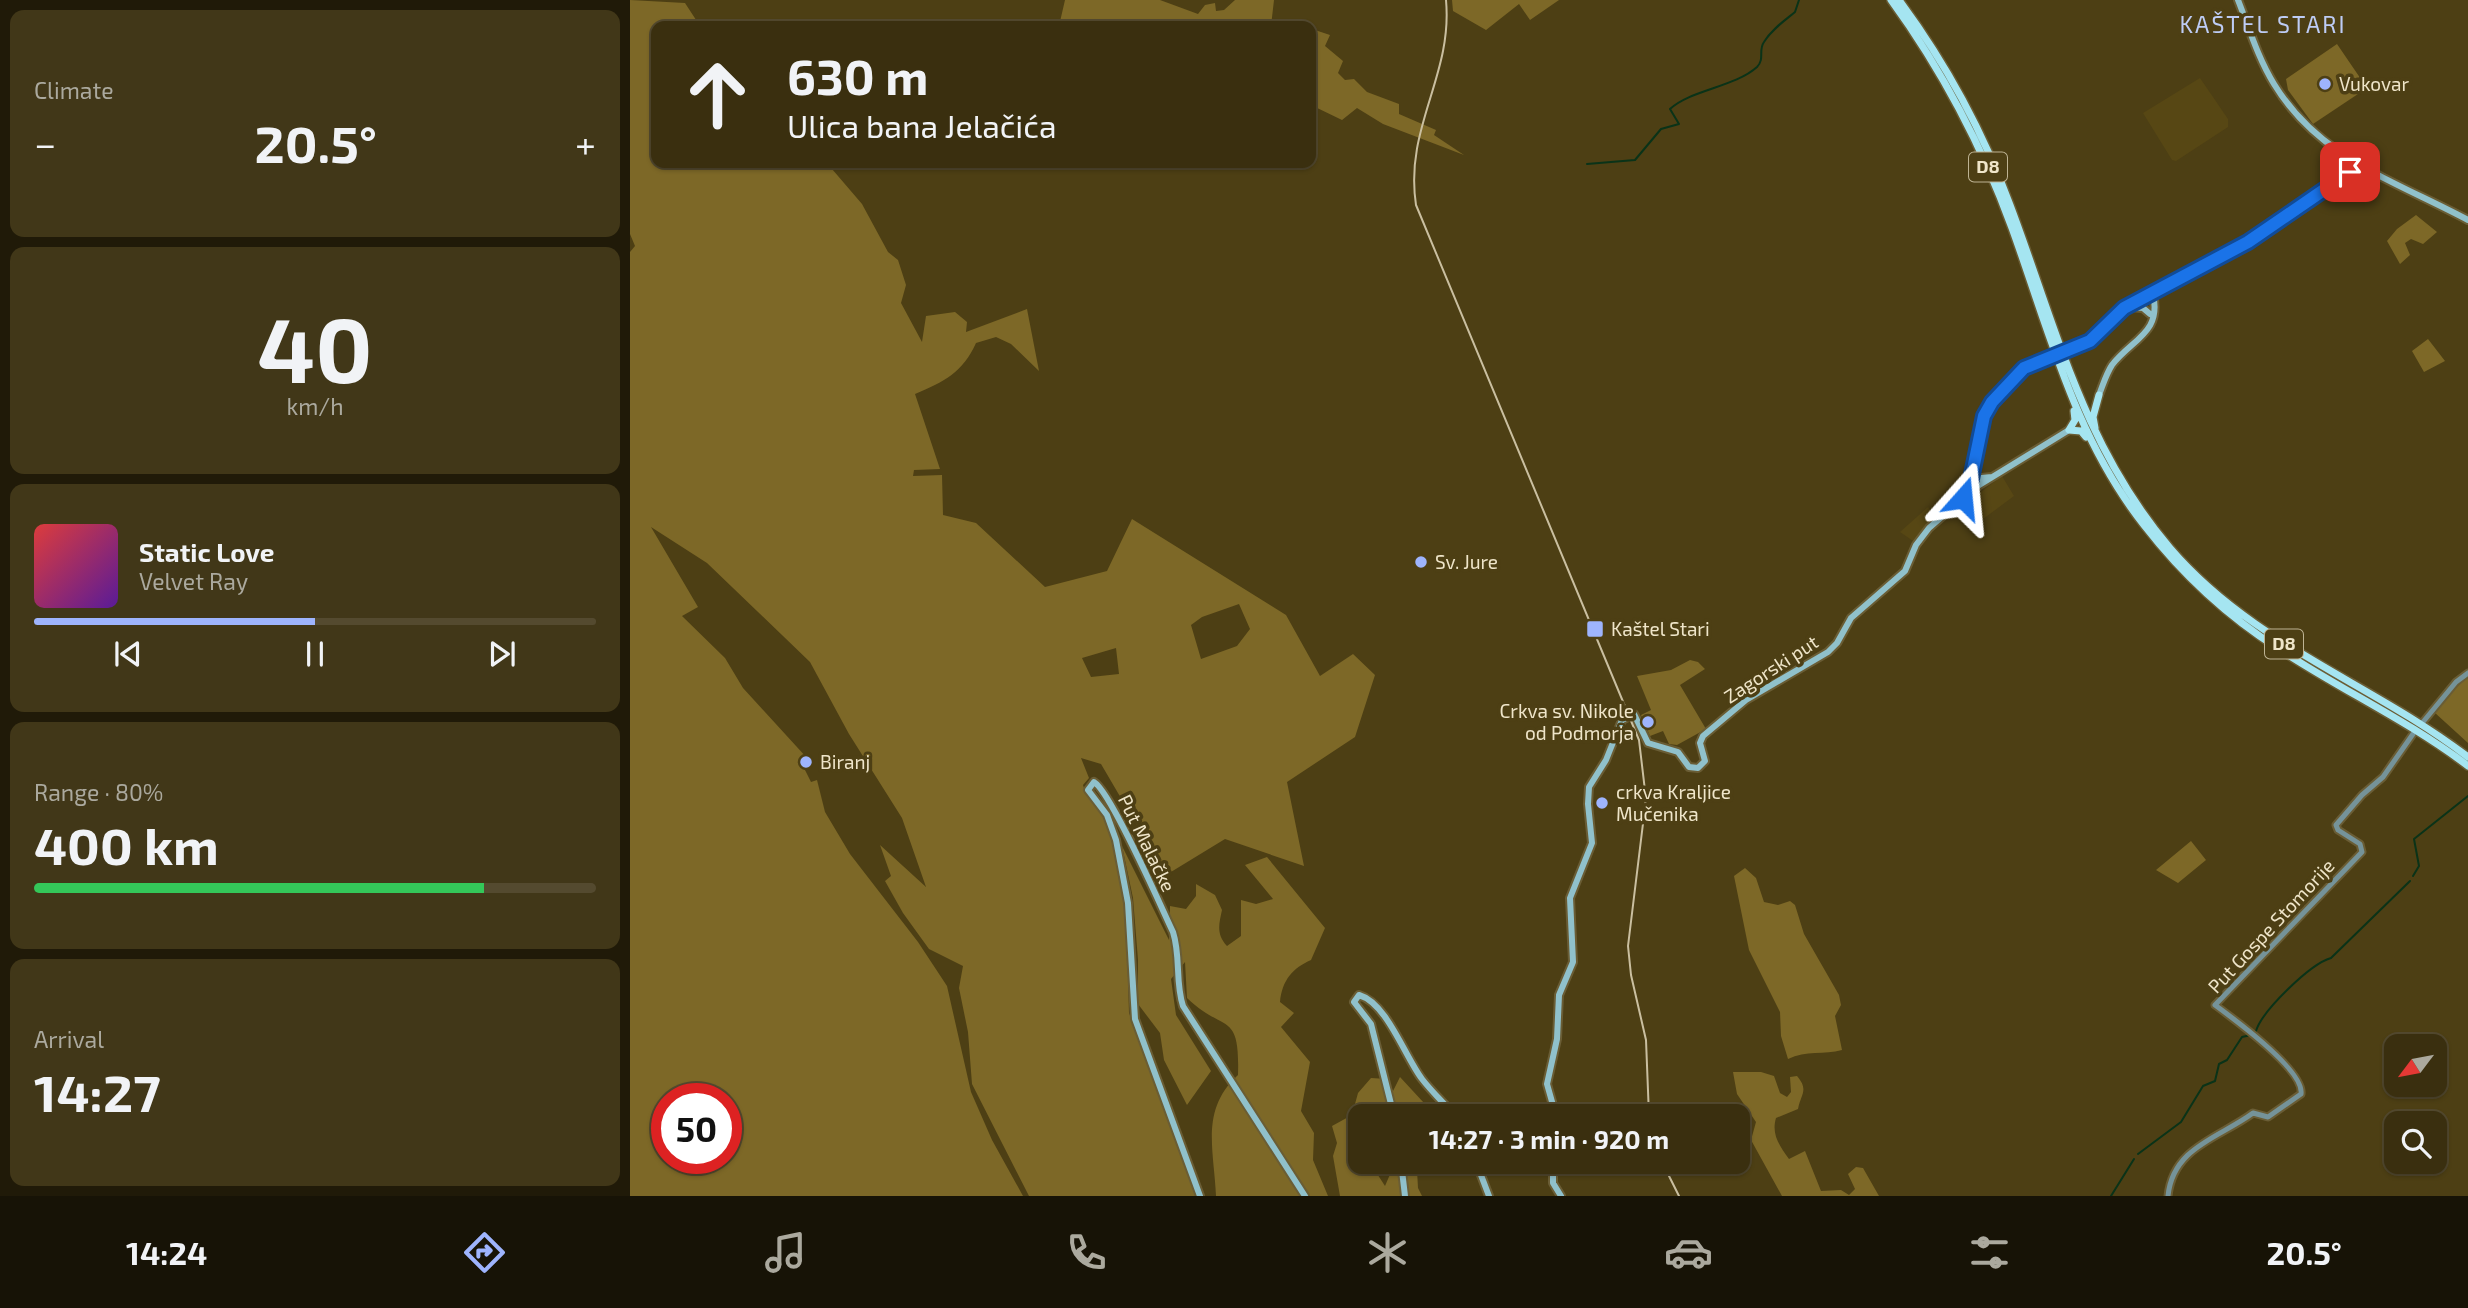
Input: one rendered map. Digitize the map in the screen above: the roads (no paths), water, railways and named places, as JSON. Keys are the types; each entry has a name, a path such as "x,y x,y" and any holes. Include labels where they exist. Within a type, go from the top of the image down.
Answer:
{"main road":[{"name":"D8","path":"1891,0 1943,79 1986,163 2074,404 2143,524 2208,596 2278,649 2399,719 2468,766"},
{"name":"D8","path":"1899,0 1950,79 1996,171 2097,445 2157,531 2215,592 2284,645 2441,738 2468,757"},
{"path":"2238,0 2264,66 2281,96 2317,138 2358,166 2468,220"},
{"path":"2074,404 2075,420 2069,430 1997,476 1972,484 1980,424 1992,402 2015,376 2043,359 2090,341 2124,308 2211,263 2358,166"},
{"path":"2097,445 2093,420 2099,395 2113,364 2148,331 2151,318 2149,295"},
{"path":"2124,308 2143,308 2151,318"},
{"path":"2072,381 2085,400 2093,400 2099,395"},
{"path":"2069,430 2081,431 2097,445"},
{"name":"Zagorski put","path":"1553,1104 1547,1084 1558,1039 1559,995 1573,962 1570,898 1592,843 1588,794 1622,720 1634,714 1648,743 1678,752 1689,767 1702,766 1705,761 1700,743 1703,736 1746,701 1838,643 1851,618 1905,571 1922,534 1963,498 1972,484"},
{"path":"2380,702 2424,722 2441,738"},
{"path":"2399,719 2413,734 2431,740"},
{"name":"Put Malačke","path":"1200,1196 1135,1019 1128,903 1111,824 1103,806 1088,790 1091,783 1100,786 1122,824 1173,933 1177,945 1180,997 1187,1014 1305,1196"},
{"path":"1391,1104 1371,1024 1354,1002 1359,995 1366,997 1385,1019 1419,1076 1444,1104"},
{"path":"1402,1174 1405,1196"},
{"path":"1481,1174 1489,1196"},
{"path":"1553,1174 1553,1183 1561,1196"}],"street":[{"path":"2424,722 2444,695 2468,673"},
{"name":"Put Gospe Stomorije","path":"2168,1196 2175,1167 2205,1139 2235,1126 2253,1113 2267,1116 2301,1094 2300,1085 2277,1055 2262,1045 2250,1029 2215,1005 2362,852 2360,844 2338,830 2336,825 2362,795 2383,777 2413,734"}],"waterway":[{"path":"1587,164 1635,160 1661,129 1679,124 1670,109 1689,97 1748,74 1761,61 1764,42 1795,12 1799,0"},
{"path":"2413,876 2419,866 2414,839 2468,796"},
{"path":"2256,1031 2267,1012 2288,989 2311,969 2331,958 2410,881"},
{"path":"2138,1154 2181,1122 2203,1086 2215,1081 2219,1064 2227,1060 2242,1037 2251,1035"},
{"path":"2111,1196 2134,1159"}],"railway":[{"path":"1446,0 1443,53 1417,151 1414,177 1416,205 1639,740 1646,799 1628,946 1631,975 1646,1040 1649,1104"},
{"path":"1668,1174 1679,1196"}],"place":[{"name":"Vukovar","path":"2325,84"},
{"name":"Sv. Jure","path":"1421,562"},
{"name":"Kaštel Stari","path":"1595,629"},
{"name":"Crkva sv. Nikole od Podmorja","path":"1648,722"},
{"name":"Biranj","path":"806,762"},
{"name":"crkva Kraljice Mučenika","path":"1602,803"}],"district":[{"name":"KAŠTEL STARI","path":"2263,25"}]}
